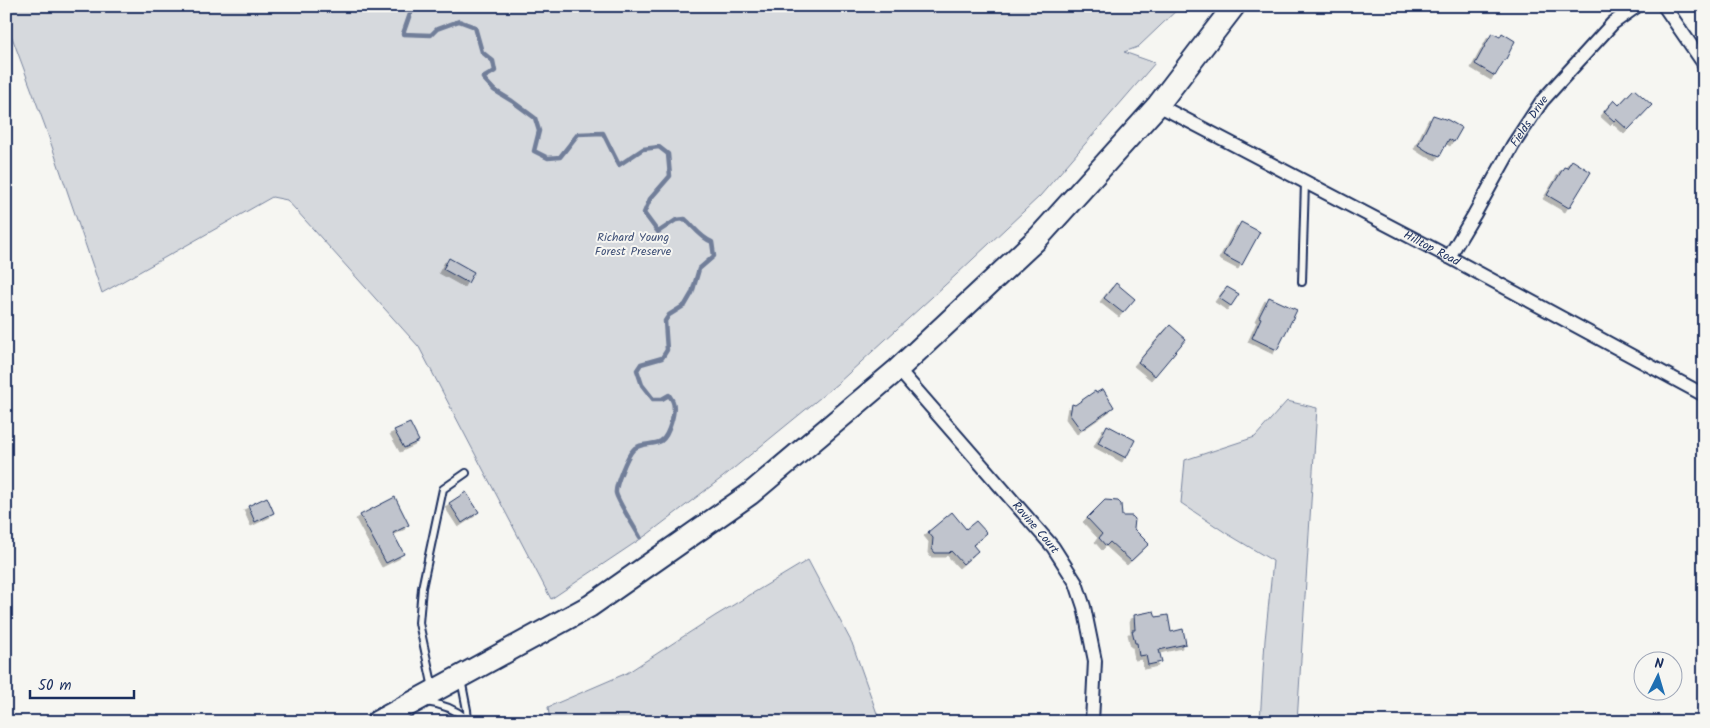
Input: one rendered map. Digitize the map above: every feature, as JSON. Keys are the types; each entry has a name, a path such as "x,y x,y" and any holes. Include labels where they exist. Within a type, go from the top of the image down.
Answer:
{"main road":[{"path":"377,722 590,606 750,494 898,369 1038,238 1158,105 1234,6"}],"street":[{"name":"Fields Drive","path":"1449,257 1513,145 1542,101 1614,23 1637,6"},
{"path":"1664,6 1704,64"},
{"name":"Hilltop Road","path":"1158,105 1449,257 1704,395"},
{"name":"Ravine Court","path":"898,369 1053,547 1076,583 1084,607 1095,661 1092,722"}],"lane":[{"path":"1302,282 1305,182"},
{"path":"466,473 443,489 422,588 419,623 425,696 437,704 458,712 468,721"},
{"path":"461,676 468,710 468,721"}],"green space":[{"name":"Richard Young Forest Preserve","path":"6,6 1181,6 1138,47 1124,52 1155,63 1040,196 837,384 723,477 648,534 551,599 419,347 287,200 272,197 102,293 45,126 6,21"},
{"path":"1287,401 1317,408 1297,722 1260,722 1265,640 1273,561 1181,503 1185,460 1255,437"},
{"path":"808,560 852,643 880,722 550,722 548,707 627,673 715,616"}],"building":[{"path":"1492,33 1500,37 1502,33 1515,41 1495,76 1475,64"},
{"path":"1634,89 1652,105 1628,130 1616,119 1614,121 1604,112 1614,100 1619,105"},
{"path":"1433,115 1448,120 1462,128 1454,142 1449,139 1440,156 1418,145"},
{"path":"1572,160 1591,172 1569,208 1547,195 1564,167 1567,168"},
{"path":"1241,222 1260,232 1242,265 1223,255"},
{"path":"449,258 474,272 468,283 443,269"},
{"path":"1116,283 1135,299 1123,313 1104,298"},
{"path":"1227,287 1239,294 1231,306 1219,298"},
{"path":"1269,297 1297,310 1277,350 1252,338 1261,318 1259,317"},
{"path":"1170,325 1186,339 1155,376 1138,362"},
{"path":"1103,389 1114,407 1081,430 1070,415 1072,404 1075,405 1095,391 1096,393"},
{"path":"410,423 419,441 404,448 394,430"},
{"path":"1107,425 1135,440 1126,458 1098,443"},
{"path":"466,492 479,512 462,523 449,503"},
{"path":"267,497 274,513 255,522 248,506"},
{"path":"395,497 409,525 393,533 404,554 386,563 360,515"},
{"path":"1105,500 1118,501 1121,504 1122,516 1132,516 1135,519 1134,529 1149,544 1131,561 1110,542 1106,546 1099,538 1102,534 1087,518"},
{"path":"952,512 966,529 976,521 987,533 973,545 978,551 963,564 951,551 949,553 935,553 932,549 933,538 928,532"},
{"path":"1154,611 1156,617 1168,615 1171,632 1183,629 1186,644 1159,650 1162,662 1148,665 1146,655 1139,656 1132,630 1135,630 1134,615"}],"waterway":[{"path":"416,6 410,14 403,34 431,35 437,29 459,21 475,27 482,52 493,61 495,71 483,78 494,90 535,118 539,131 534,151 548,158 560,157 578,134 603,133 619,165 643,149 659,147 668,154 670,176 650,199 644,213 658,232 676,220 685,219 701,235 712,242 714,256 699,269 692,293 685,305 669,315 665,321 667,350 662,358 641,364 637,370 642,385 653,399 662,399 669,395 674,406 667,434 661,441 639,446 633,450 617,484 617,497 640,537"}]}
